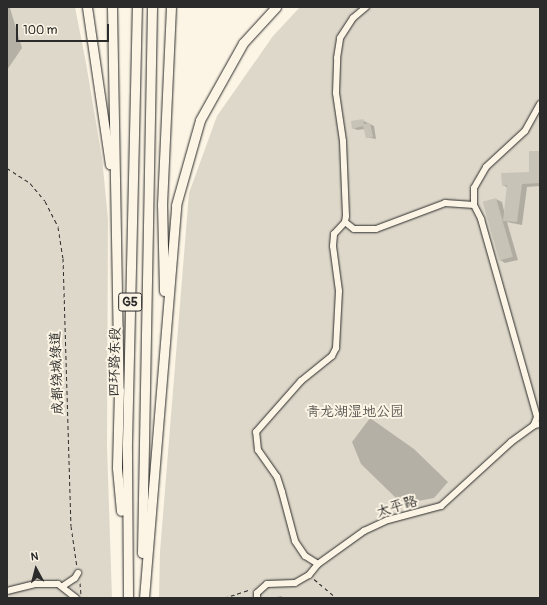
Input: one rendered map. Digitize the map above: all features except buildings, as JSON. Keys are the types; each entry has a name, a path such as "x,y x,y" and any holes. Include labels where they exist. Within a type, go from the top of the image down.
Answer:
{"highway":[{"path":"87,7 116,208"},
{"path":"112,7 119,390 117,468 127,568"},
{"name":"四环路东段","path":"128,598 127,443 137,7"},
{"name":"G5","path":"143,598 152,7"},
{"path":"165,345 162,205 172,7"},
{"path":"143,598 176,205 200,120 243,43 276,7"}],"street":[{"path":"318,564 305,556 295,540 277,477 258,450 256,432 301,381 332,356 336,348 339,291 333,246 334,234 345,222 343,141 336,93 337,58 340,38 353,18 366,7"},
{"path":"537,425 537,417 481,219 474,205 474,188 486,168 525,131 540,104"},
{"path":"345,222 354,229 376,229 445,203 474,205"},
{"name":"太平路","path":"257,598 257,593 267,584 295,583 309,575 318,564 364,530 388,520 441,506 511,442 537,425"},
{"path":"63,586 75,578 78,573"},
{"path":"7,591 36,584 58,584 63,586 76,598"}],"path":[{"name":"成都绕城绿道","path":"7,168 30,183 45,201 58,227 64,258 71,526 82,598"},
{"path":"309,575 337,598"},
{"path":"224,598 253,589"}],"green space":[{"path":"7,7 75,7 86,63 102,158 108,219 107,446 112,598 7,598"},
{"name":"青龙湖湿地公园","path":"300,7 540,7 540,598 159,598 160,552 189,193 217,116 273,36"}],"shaded area":[{"path":"7,7 10,8 22,48 7,70"},
{"path":"370,418 414,449 448,482 434,498 407,503 397,499 361,464 352,442"}]}
